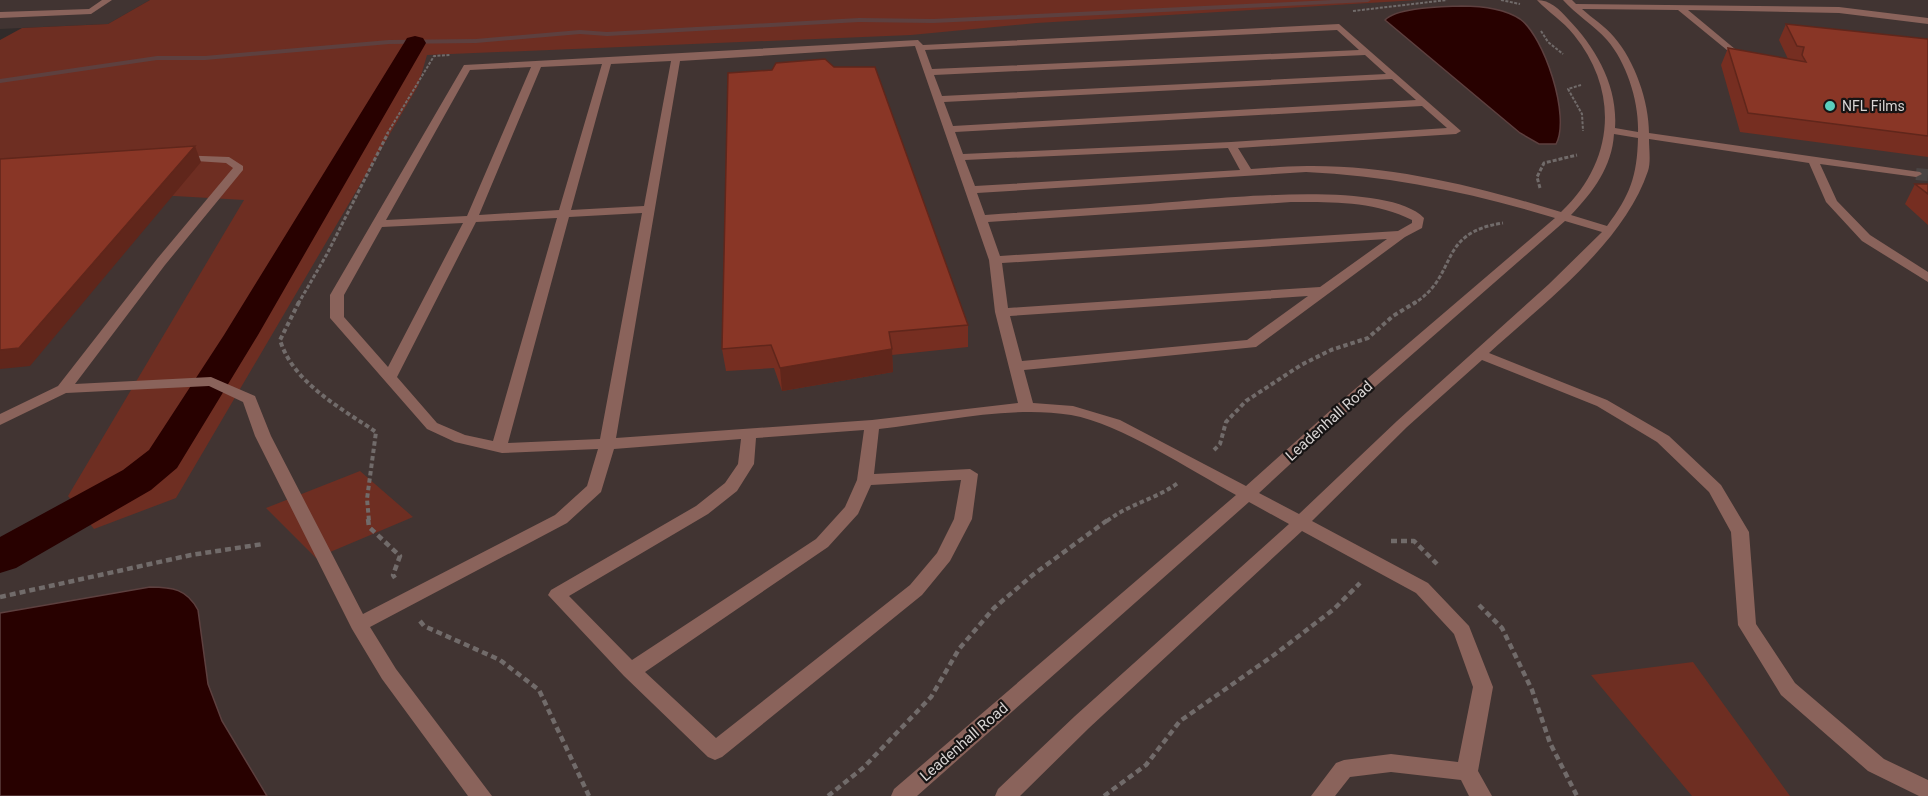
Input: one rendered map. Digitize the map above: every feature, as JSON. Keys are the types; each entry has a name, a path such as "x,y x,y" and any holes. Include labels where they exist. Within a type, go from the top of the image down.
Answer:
{"street":[{"path":"0,15 91,11 108,0"},
{"path":"1006,796 1082,722 1299,524 1402,424 1482,354 1610,231 1636,188 1642,169 1644,114 1628,67 1611,39 1570,3"},
{"path":"1540,4 1839,10 1928,21"},
{"name":"Leadenhall Road","path":"902,796 1246,494 1354,396 1565,217 1600,171 1612,131 1612,116 1606,83 1593,54 1573,28 1540,4"},
{"path":"1679,7 1745,62 1757,63"},
{"path":"920,48 1339,27 1456,131 1231,146 959,157"},
{"path":"1026,407 1002,312 995,260 918,43 676,58 467,67 337,295 337,318 432,426 461,439 499,447 607,444 872,425 1026,407 1073,411 1115,423 1299,524 1422,588 1462,631 1483,687 1467,772 1480,796"},
{"path":"928,72 1367,52"},
{"path":"359,624 561,519 595,488 607,444 676,58"},
{"path":"499,447 607,61"},
{"path":"389,378 471,220 537,64"},
{"path":"938,99 1394,76"},
{"path":"949,129 1424,103"},
{"path":"1612,131 1916,174"},
{"path":"1231,146 1248,173"},
{"path":"63,390 161,262 239,168 230,160 194,156 171,157"},
{"path":"1813,160 1832,202 1866,238 1928,278"},
{"path":"970,190 1306,169 1356,170 1391,174 1533,206 1610,231"},
{"path":"981,219 1264,200 1350,199 1409,210 1418,218 1418,225 1401,234 1251,344 1016,366"},
{"path":"378,224 650,209"},
{"path":"995,260 1401,234"},
{"path":"1002,312 1324,291"},
{"path":"1482,354 1602,403 1663,439 1715,489 1740,532 1747,625 1788,689 1876,765 1928,790"},
{"path":"0,420 63,390 211,381 250,399 263,436 359,624 390,674 481,796"},
{"path":"631,671 822,543 852,510 865,480 872,425"},
{"path":"749,434 746,464 731,487 702,510 557,595 631,671 715,751 916,590 944,557 963,519 970,474 865,480"},
{"path":"1322,796 1344,769 1391,763 1467,772"}],"path":[{"path":"1348,11 1447,0"},
{"path":"1501,0 1540,4"},
{"path":"1539,21 1541,32 1548,42 1570,59"},
{"path":"456,55 434,56 398,112 280,340 285,357 317,391 376,432 367,500 369,526 400,556 393,575 424,626 500,660 539,690 589,796"},
{"path":"1579,79 1581,84 1568,89 1582,114 1583,134"},
{"path":"828,796 864,767 930,697 959,649 994,608 1034,574 1123,509 1166,492 1199,468 1220,444 1226,422 1246,401 1301,365 1331,350 1368,338 1393,316 1420,300 1438,282 1457,242 1482,226 1519,221 1542,194 1537,177 1544,163 1577,156 1580,148"},
{"path":"1104,796 1146,765 1180,721 1334,609 1362,581 1391,541 1414,541 1446,573"},
{"path":"0,597 191,555 263,544"},
{"path":"1470,596 1502,628 1532,690 1550,742 1577,796"}],"shaded area":[{"path":"0,0 150,0 108,24 0,29"},
{"path":"150,0 1418,0 1037,23 911,35 427,55 418,86 176,498 94,529 68,496 244,200 0,186 0,40 22,28 108,24"},
{"path":"1310,0 1928,0 1928,796 0,796 0,62"},
{"path":"1461,6 1484,7 1506,12 1520,19 1529,28 1546,59 1558,97 1560,132 1556,144 1539,144 1520,133 1385,20 1399,12"},
{"path":"360,471 413,517 316,558 266,508"},
{"path":"150,587 184,593 198,610 208,684 222,721 267,796 0,796 0,613"},
{"path":"1693,662 1790,796 1692,796 1591,675"}],"building":[{"name":"NFL Films","path":"1786,24 1928,39 1928,136 1748,113 1728,48 1806,62 1802,55 1804,47 1797,46"},
{"path":"825,59 834,67 875,67 968,325 889,332 892,349 780,368 771,345 722,349 728,73 772,70 776,63"},
{"path":"195,146 19,348 0,350 0,159"},
{"path":"1915,184 1928,184 1928,194"}],"waterway":[{"path":"0,81 157,58 205,58 389,42 476,41 580,32 607,34 859,20 933,21 1368,0"},
{"path":"0,557 137,480 163,459 241,335 415,43"}],"tunnel":[{"path":"1916,174 1928,175"}],"place":[{"name":"NFL Films","path":"1830,106"}]}
